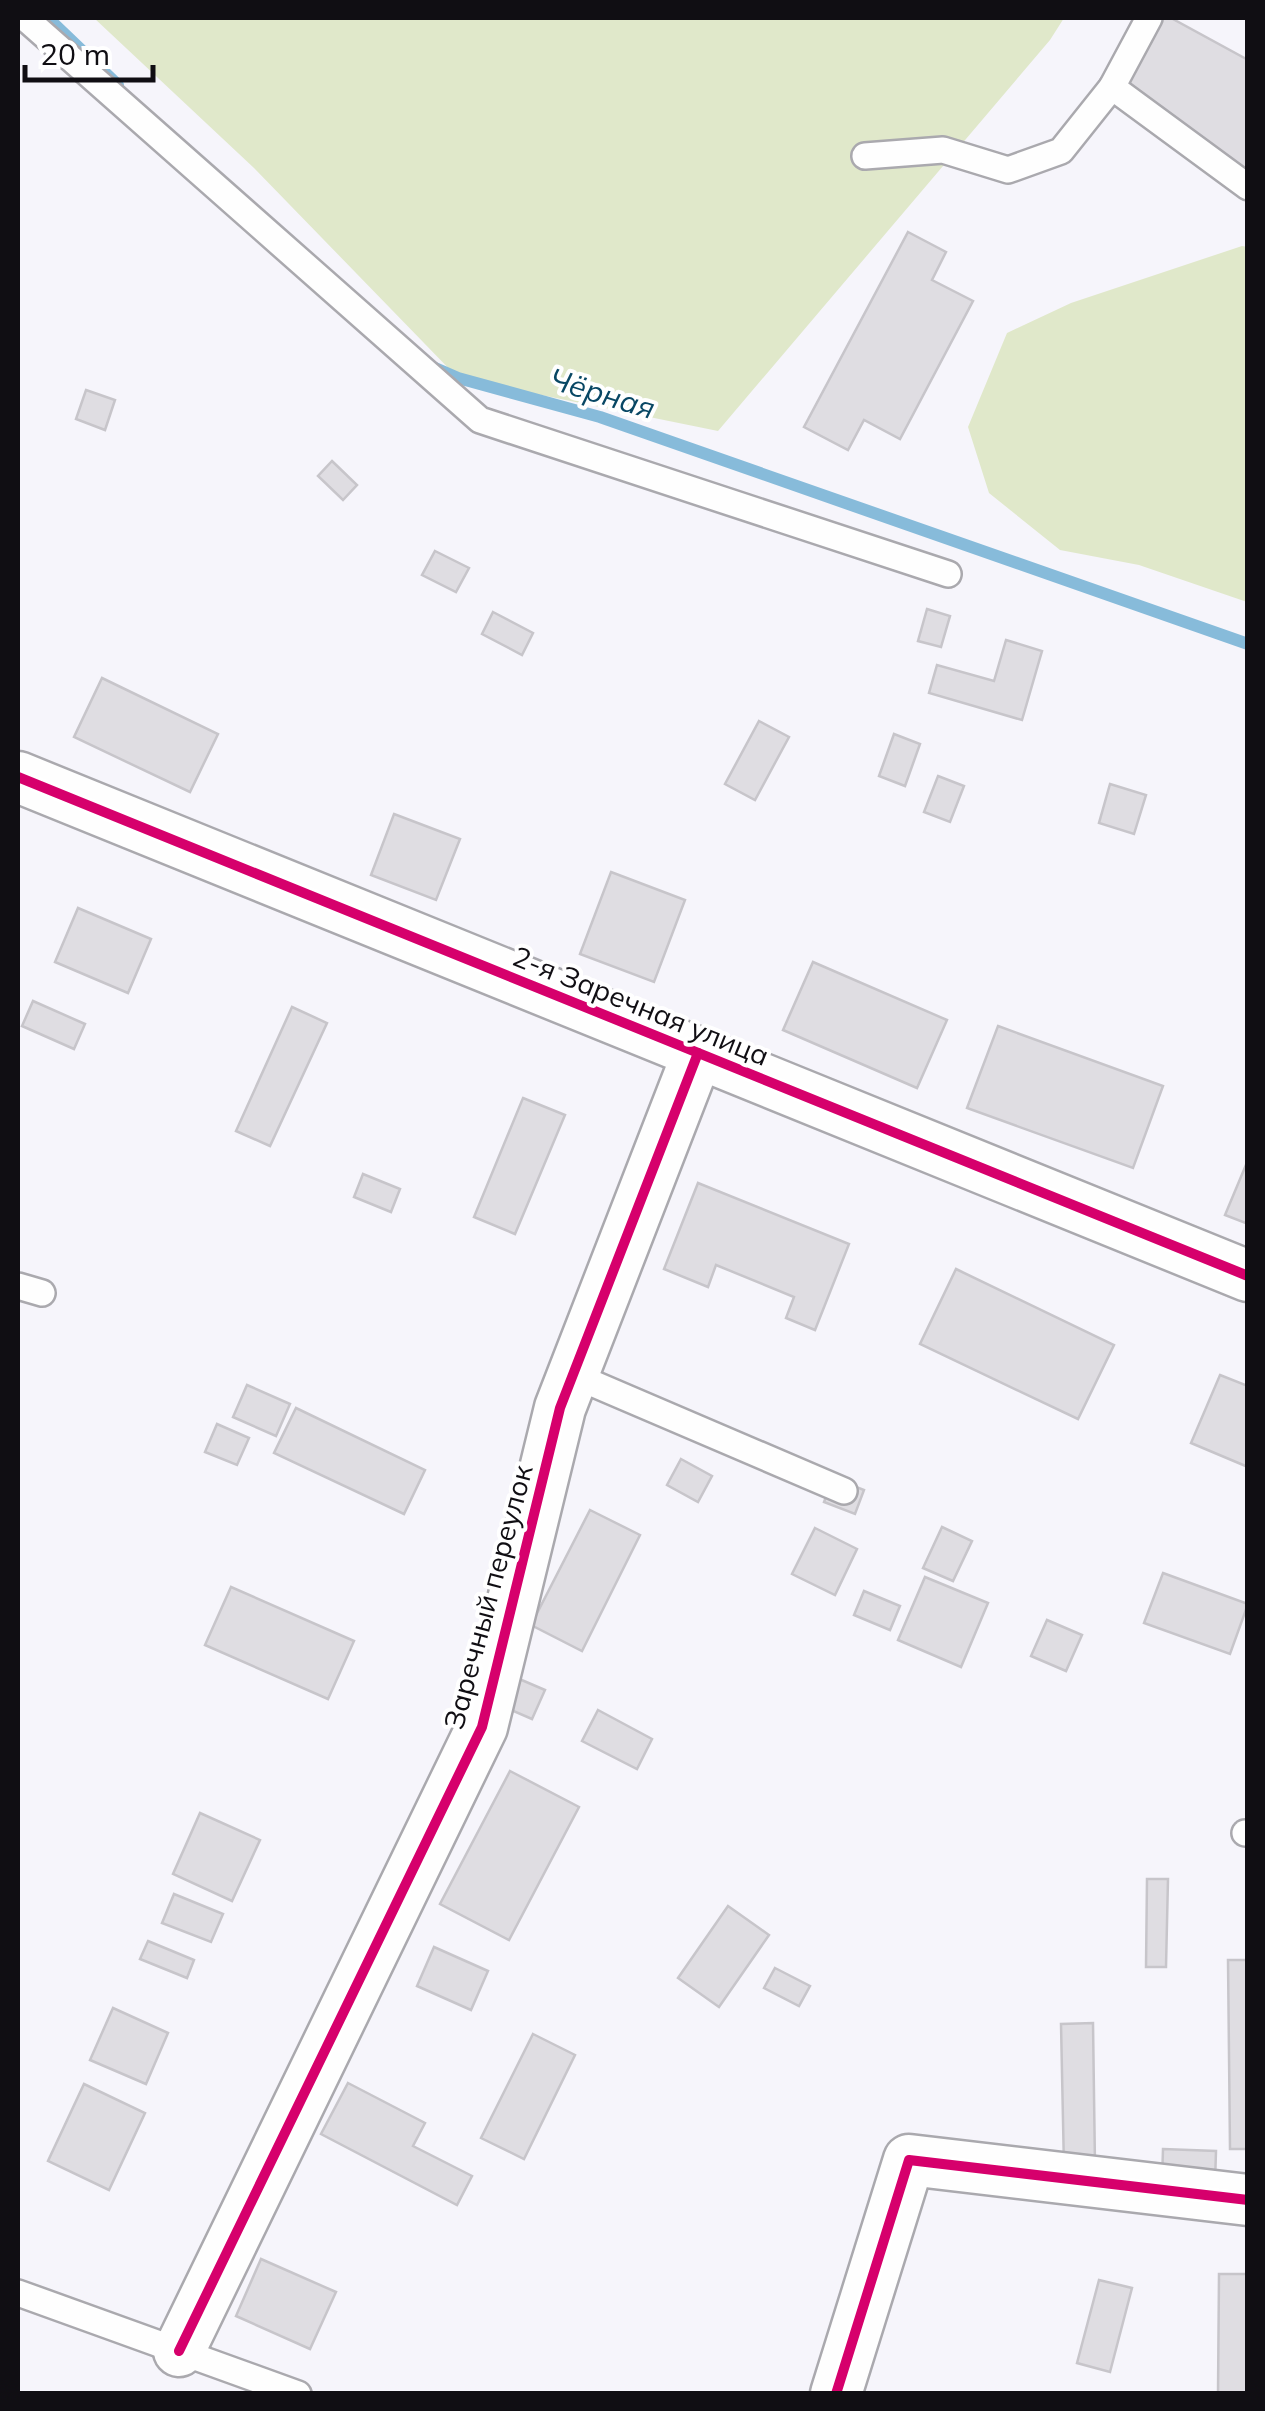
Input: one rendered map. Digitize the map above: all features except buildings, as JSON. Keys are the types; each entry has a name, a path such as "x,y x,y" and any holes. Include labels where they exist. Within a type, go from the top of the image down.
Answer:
{"street":[{"name":"2-я Заречная улица","path":"18,777 1248,1276"},
{"name":"Заречный переулок","path":"178,2352 482,1727 560,1408 698,1053"},
{"path":"836,2394 909,2160 1248,2200"}],"lane":[{"path":"25,18 480,420 948,574"},
{"path":"866,156 943,150 1008,170 1061,152 1112,87 1140,20"},
{"path":"1112,87 1248,187"},
{"path":"573,1375 844,1492"},
{"path":"18,2292 298,2394"}],"green space":[{"path":"94,18 1064,18 1050,40 718,431 458,378 254,168"},
{"path":"1248,247 1247,602 1139,565 1060,550 989,493 968,427 1007,333 1071,303"}],"waterway":[{"name":"Чёрная","path":"48,18 118,85"},
{"name":"Чёрная","path":"435,368 458,378 600,417 1248,644"}],"cycle path":[{"path":"18,777 1248,1276"},
{"path":"179,2351 482,1727 560,1408 698,1053"},
{"path":"836,2394 909,2160 1248,2200"}]}
